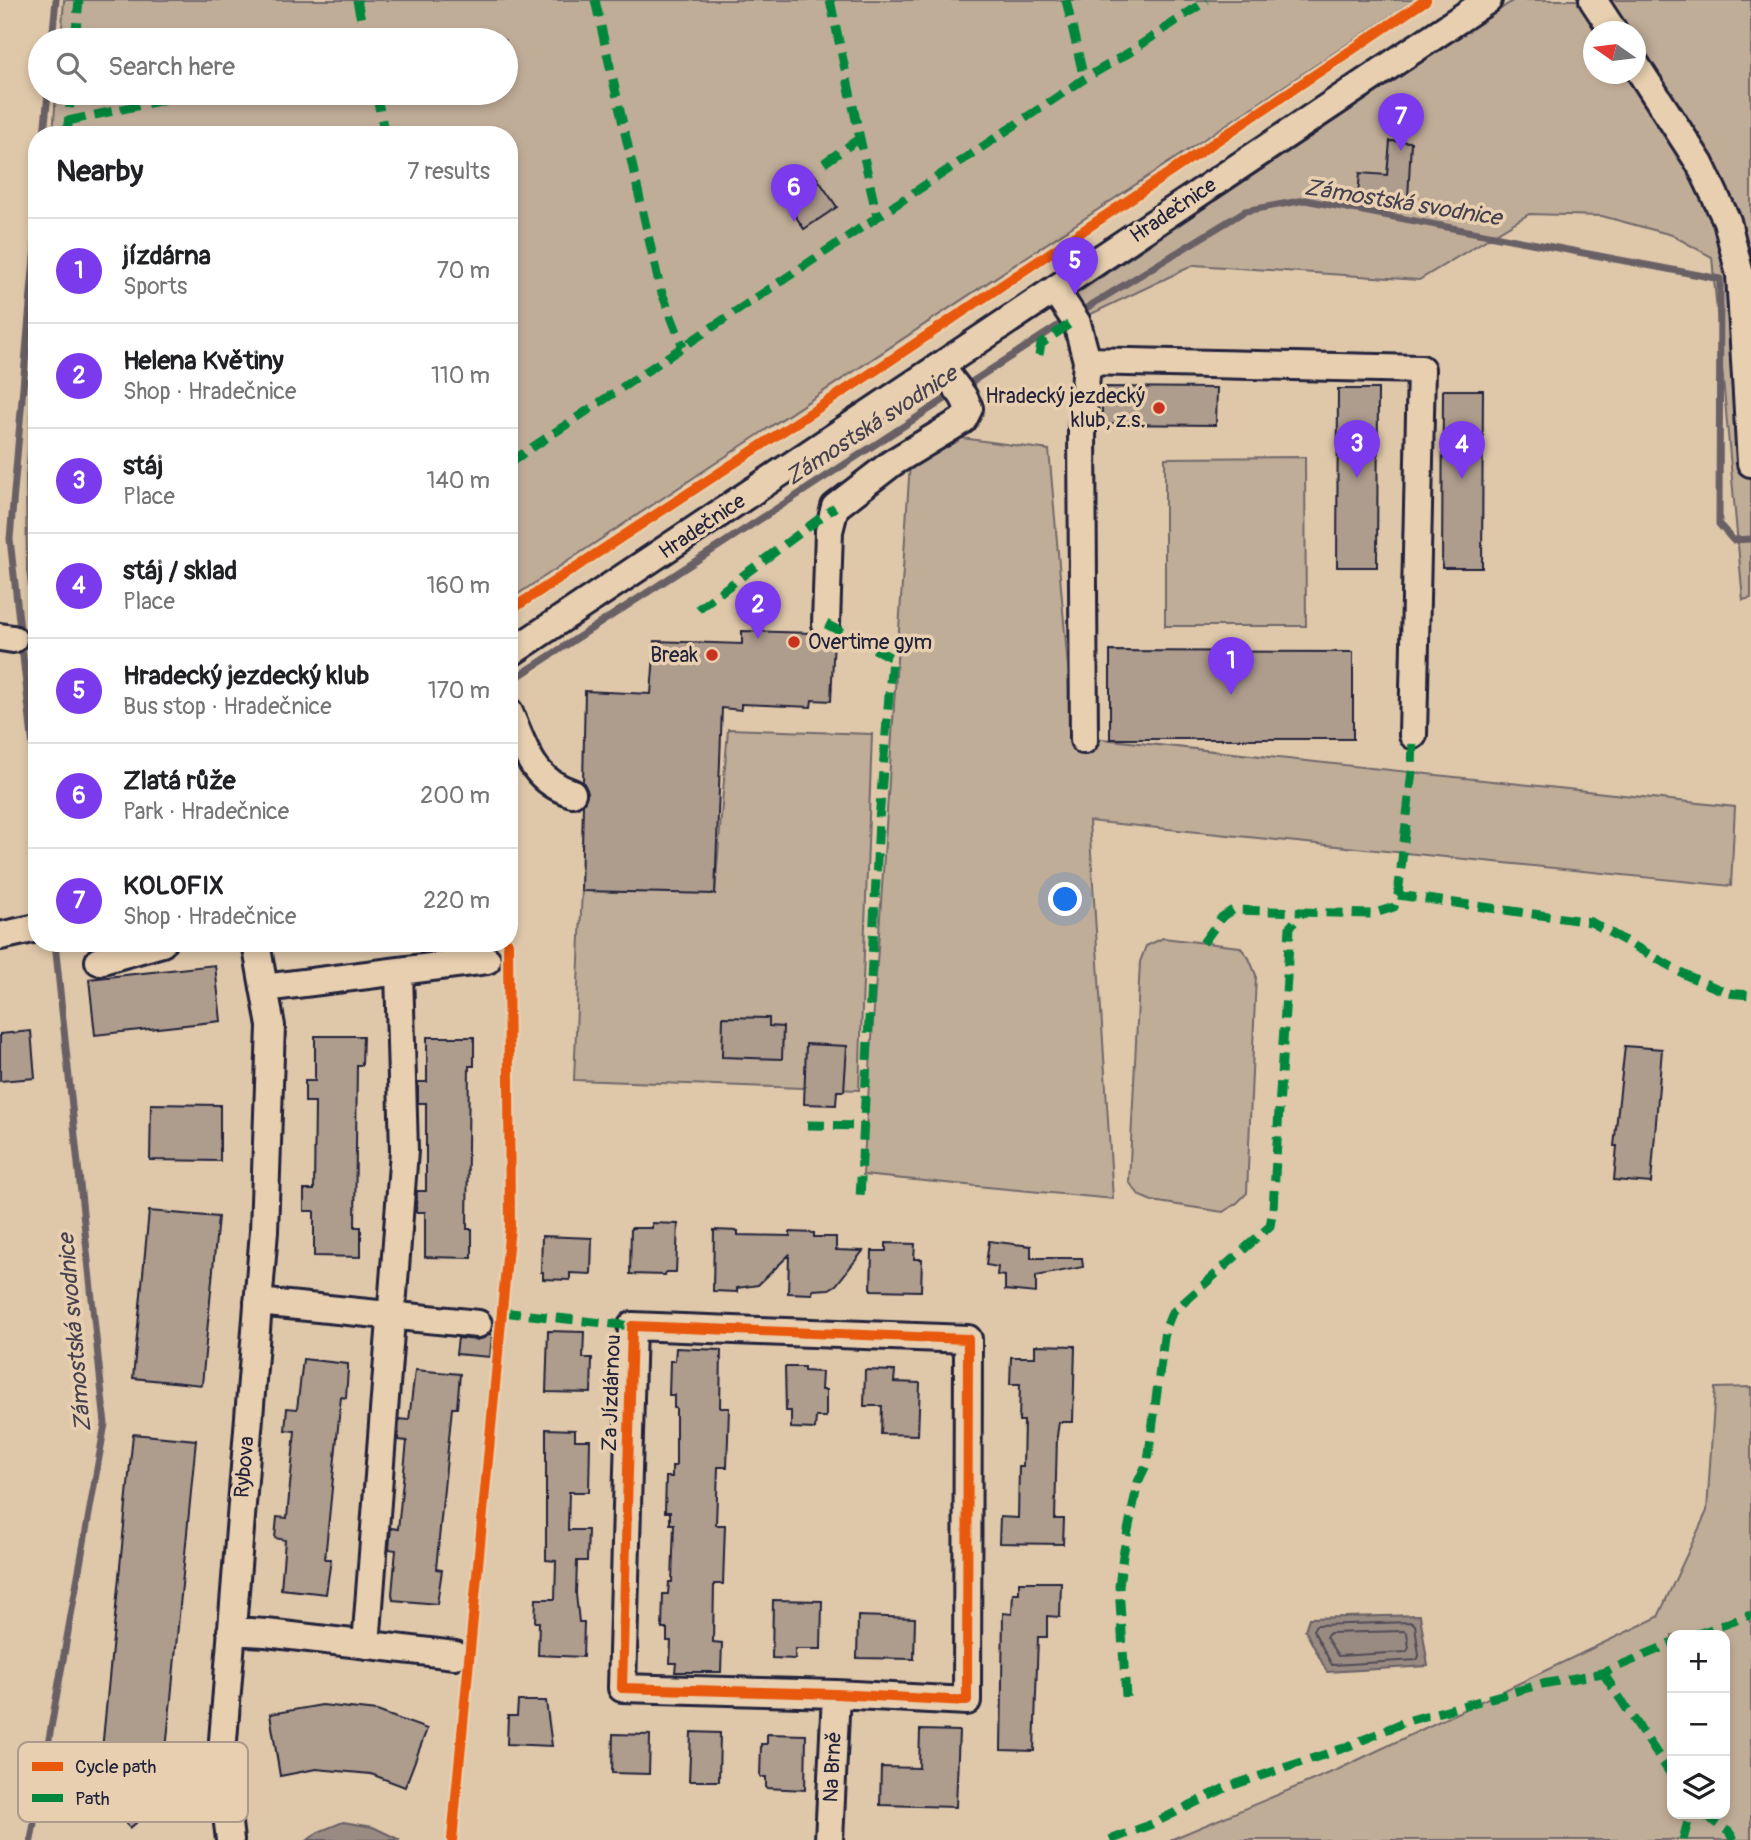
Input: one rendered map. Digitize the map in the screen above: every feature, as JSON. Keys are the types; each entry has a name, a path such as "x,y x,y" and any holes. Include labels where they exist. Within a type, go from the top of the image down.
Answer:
{"street":[{"name":"Hradečnice","path":"518,648 1488,0"},
{"path":"1594,0 1607,21"},
{"path":"1646,81 1699,164 1727,221 1740,275 1751,463"},
{"path":"1055,290 1077,323 1087,361 1082,430 1084,740"},
{"path":"1087,361 1421,369 1413,735"},
{"path":"825,624 829,531 835,507 892,463 963,420 969,408 941,367"},
{"path":"518,731 535,768 544,780 558,789 572,793"},
{"path":"0,936 28,930"},
{"path":"99,961 130,952"},
{"name":"Rybova","path":"223,1742 264,1231 271,1026 258,952"},
{"path":"264,988 487,960"},
{"path":"366,1645 404,1151 399,971"},
{"path":"258,1302 478,1324"},
{"name":"Za Jízdárnou","path":"632,1326 968,1339 967,1701 836,1694 622,1688 632,1326"},
{"path":"231,1631 455,1655"},
{"name":"Na Brně","path":"829,1840 836,1694"},
{"name":"Rybova","path":"228,1822 230,1840"}],"shaded area":[{"path":"64,0 1414,0 518,594 518,126 54,126 55,105 518,105 518,28 62,28"},
{"path":"1514,0 1751,0 1751,598 1743,600 1712,257 1672,235 1602,216 1529,214 1419,280 1194,265 1087,316 1075,295"},
{"path":"954,437 1049,450 1074,736 1735,807 1731,886 1089,821 1113,1199 863,1175 910,463"},
{"path":"28,453 28,579 27,570"},
{"path":"1305,457 1306,626 1165,626 1165,458"},
{"path":"728,729 872,734 859,1090 574,1080 582,889 715,893"},
{"path":"1163,938 1240,947 1249,958 1256,975 1247,1193 1223,1212 1152,1201 1140,1196 1129,1182 1140,962 1146,946"},
{"path":"1751,1387 1751,1840 1170,1840 1339,1769 1658,1617 1707,1511 1715,1388"}],"water":[{"path":"1420,1615 1428,1666 1327,1672 1305,1630 1309,1618"},
{"path":"343,1822 373,1827 400,1840 308,1840 318,1832"}],"building":[{"path":"1390,141 1411,142 1408,199 1358,195 1360,173 1387,175"},
{"path":"815,175 837,207 804,229 783,197"},
{"name":"Hradecký jezdecký klub, z.s.","path":"1102,387 1217,388 1216,425 1102,424"},
{"path":"1338,389 1378,389 1377,567 1337,567"},
{"path":"1443,390 1483,390 1482,568 1442,568"},
{"path":"742,631 813,633 825,640 834,638 831,701 812,700 811,707 741,704 741,710 722,708 715,894 581,891 583,804 588,792 583,782 585,691 651,694 655,641 742,644"},
{"path":"1110,651 1353,652 1353,739 1110,739"},
{"path":"215,965 221,1021 95,1035 89,979"},
{"path":"723,1017 769,1018 769,1026 783,1027 782,1059 722,1057"},
{"path":"31,1031 35,1078 0,1081 0,1034"},
{"path":"315,1036 363,1036 362,1065 357,1065 355,1227 361,1227 361,1257 314,1256 314,1211 304,1211 304,1190 314,1190 315,1102 305,1102 305,1081 315,1081"},
{"path":"427,1037 474,1037 474,1066 469,1066 467,1229 472,1229 472,1258 425,1257 425,1212 416,1212 417,1191 426,1191 426,1103 418,1103 418,1082 427,1082"},
{"path":"806,1044 847,1046 844,1091 837,1091 836,1105 804,1104"},
{"path":"1625,1046 1662,1049 1651,1183 1614,1180 1617,1146 1614,1146"},
{"path":"151,1104 220,1105 220,1161 150,1160"},
{"path":"149,1211 218,1217 202,1385 133,1378"},
{"path":"652,1223 678,1224 676,1272 666,1272 665,1275 630,1274 631,1228 652,1228"},
{"path":"714,1230 738,1231 738,1235 790,1236 790,1232 814,1233 814,1237 836,1237 836,1250 863,1251 836,1285 829,1289 813,1290 812,1294 788,1293 789,1255 758,1285 737,1288 737,1292 713,1291"},
{"path":"542,1236 592,1238 591,1274 570,1273 570,1280 543,1279"},
{"path":"989,1241 1031,1246 1031,1258 1082,1258 1083,1267 1036,1276 1036,1293 1005,1290 1005,1276 997,1275 998,1267 986,1265"},
{"path":"886,1243 915,1244 914,1259 922,1259 921,1291 871,1290 872,1251 886,1251"},
{"path":"548,1331 584,1332 583,1358 592,1358 591,1393 546,1392"},
{"path":"492,1335 490,1357 456,1354 458,1338 477,1340"},
{"path":"1035,1345 1075,1346 1073,1422 1059,1422 1057,1436 1055,1519 1064,1519 1063,1544 999,1543 1000,1517 1018,1518 1019,1467 1023,1467 1024,1421 1019,1421 1020,1384 1010,1384 1011,1357 1035,1357"},
{"path":"676,1348 721,1350 720,1408 729,1408 727,1467 718,1467 716,1525 725,1525 723,1584 714,1584 713,1642 722,1643 721,1672 675,1672 676,1663 670,1663 671,1641 667,1641 667,1629 662,1629 663,1594 668,1594 669,1582 672,1582 674,1524 670,1524 670,1512 665,1512 666,1477 672,1477 672,1466 676,1466 676,1408 674,1395 669,1395 670,1361 675,1361"},
{"path":"303,1359 348,1364 346,1398 341,1397 325,1559 331,1559 326,1594 281,1589 285,1540 275,1538 277,1517 287,1518 295,1431 285,1430 287,1408 297,1409"},
{"path":"785,1367 804,1367 804,1371 822,1372 821,1390 826,1390 826,1417 816,1417 815,1429 791,1428 791,1411 786,1411"},
{"path":"415,1370 460,1374 457,1408 452,1408 436,1569 442,1570 437,1604 393,1600 392,1594 396,1550 389,1549 391,1528 398,1529 407,1441 398,1440 399,1419 409,1420"},
{"path":"865,1370 895,1371 894,1382 920,1383 918,1435 881,1434 882,1406 864,1406"},
{"path":"546,1429 575,1430 575,1440 590,1440 589,1492 569,1492 568,1530 588,1530 587,1561 577,1561 579,1622 584,1622 583,1657 538,1655 539,1622 535,1622 536,1599 555,1599 556,1561 546,1560"},
{"path":"133,1434 196,1440 167,1742 103,1742"},
{"path":"1019,1582 1061,1582 1060,1617 1047,1616 1047,1637 1038,1637 1034,1751 1001,1750 1003,1613 1012,1614 1013,1593 1019,1593"},
{"path":"773,1600 822,1601 821,1649 795,1649 795,1659 772,1658"},
{"path":"858,1616 915,1618 914,1659 857,1658"},
{"path":"518,1701 546,1701 552,1746 507,1744 508,1716 517,1716"},
{"path":"322,1705 377,1711 427,1729 405,1787 371,1774 316,1769 280,1776 270,1714"},
{"path":"920,1730 959,1731 956,1807 880,1805 881,1767 919,1768"},
{"path":"691,1732 720,1733 719,1781 689,1781"},
{"path":"613,1734 650,1735 649,1774 612,1773"},
{"path":"767,1734 806,1735 805,1790 766,1788 766,1777 760,1777 761,1744 767,1744"},
{"path":"125,1822 137,1822 130,1828"}],"waterway":[{"name":"Zámostská svodnice","path":"53,28 56,0"},
{"name":"Zámostská svodnice","path":"45,126 47,105"},
{"name":"Zámostská svodnice","path":"518,676 1070,318 1245,211 1305,200 1720,279 1719,524 1733,540 1751,539"},
{"name":"Zámostská svodnice","path":"28,328 10,539 28,702"},
{"name":"Zámostská svodnice","path":"48,1742 105,1424 56,952"},
{"name":"Zámostská svodnice","path":"31,1840 34,1822"}],"marked path":[{"path":"76,28 79,0"},
{"path":"357,0 363,28"},
{"path":"595,0 660,288 683,347"},
{"path":"830,0 877,217"},
{"path":"1066,0 1084,79"},
{"path":"518,457 1084,79 1130,52 1207,0"},
{"path":"68,126 70,105"},
{"path":"68,121 141,105"},
{"path":"379,105 383,126"},
{"path":"824,163 860,138"},
{"path":"1039,355 1041,344 1075,320"},
{"path":"698,609 835,507"},
{"path":"826,624 892,658 879,820 860,1199"},
{"path":"1126,1697 1119,1586 1138,1482 1148,1461 1165,1330 1172,1313 1270,1226 1290,927 1303,912 1372,914 1394,907 1398,895 1412,771 1413,735"},
{"path":"1398,895 1591,922 1688,976 1728,993 1751,995"},
{"path":"1203,943 1222,917 1233,910 1303,912"},
{"path":"807,1125 863,1126"},
{"path":"502,1312 632,1326"},
{"path":"1709,1630 1751,1615"},
{"path":"1110,1840 1152,1824 1227,1787 1344,1748 1407,1721 1542,1684 1603,1673 1667,1645"},
{"path":"1603,1673 1667,1769"},
{"path":"1683,1840 1689,1819"},
{"path":"1710,1819 1729,1832 1734,1840"}],"cycle path":[{"path":"518,605 879,368 1426,0"},
{"path":"452,1840 510,1226 508,952"},
{"path":"632,1326 968,1339 967,1701 622,1688 632,1326"}],"place":[{"name":"KOLOFIX","path":"1401,151"},
{"name":"Zlatá růže","path":"794,222"},
{"name":"Hradecký jezdecký klub","path":"1075,295"},
{"name":"Hradecký jezdecký klub, z.s.","path":"1159,408"},
{"name":"stáj","path":"1357,478"},
{"name":"stáj / sklad","path":"1462,479"},
{"name":"Helena Květiny","path":"758,639"},
{"name":"Overtime gym","path":"794,642"},
{"name":"Break","path":"712,655"},
{"name":"jízdárna","path":"1231,695"}]}
